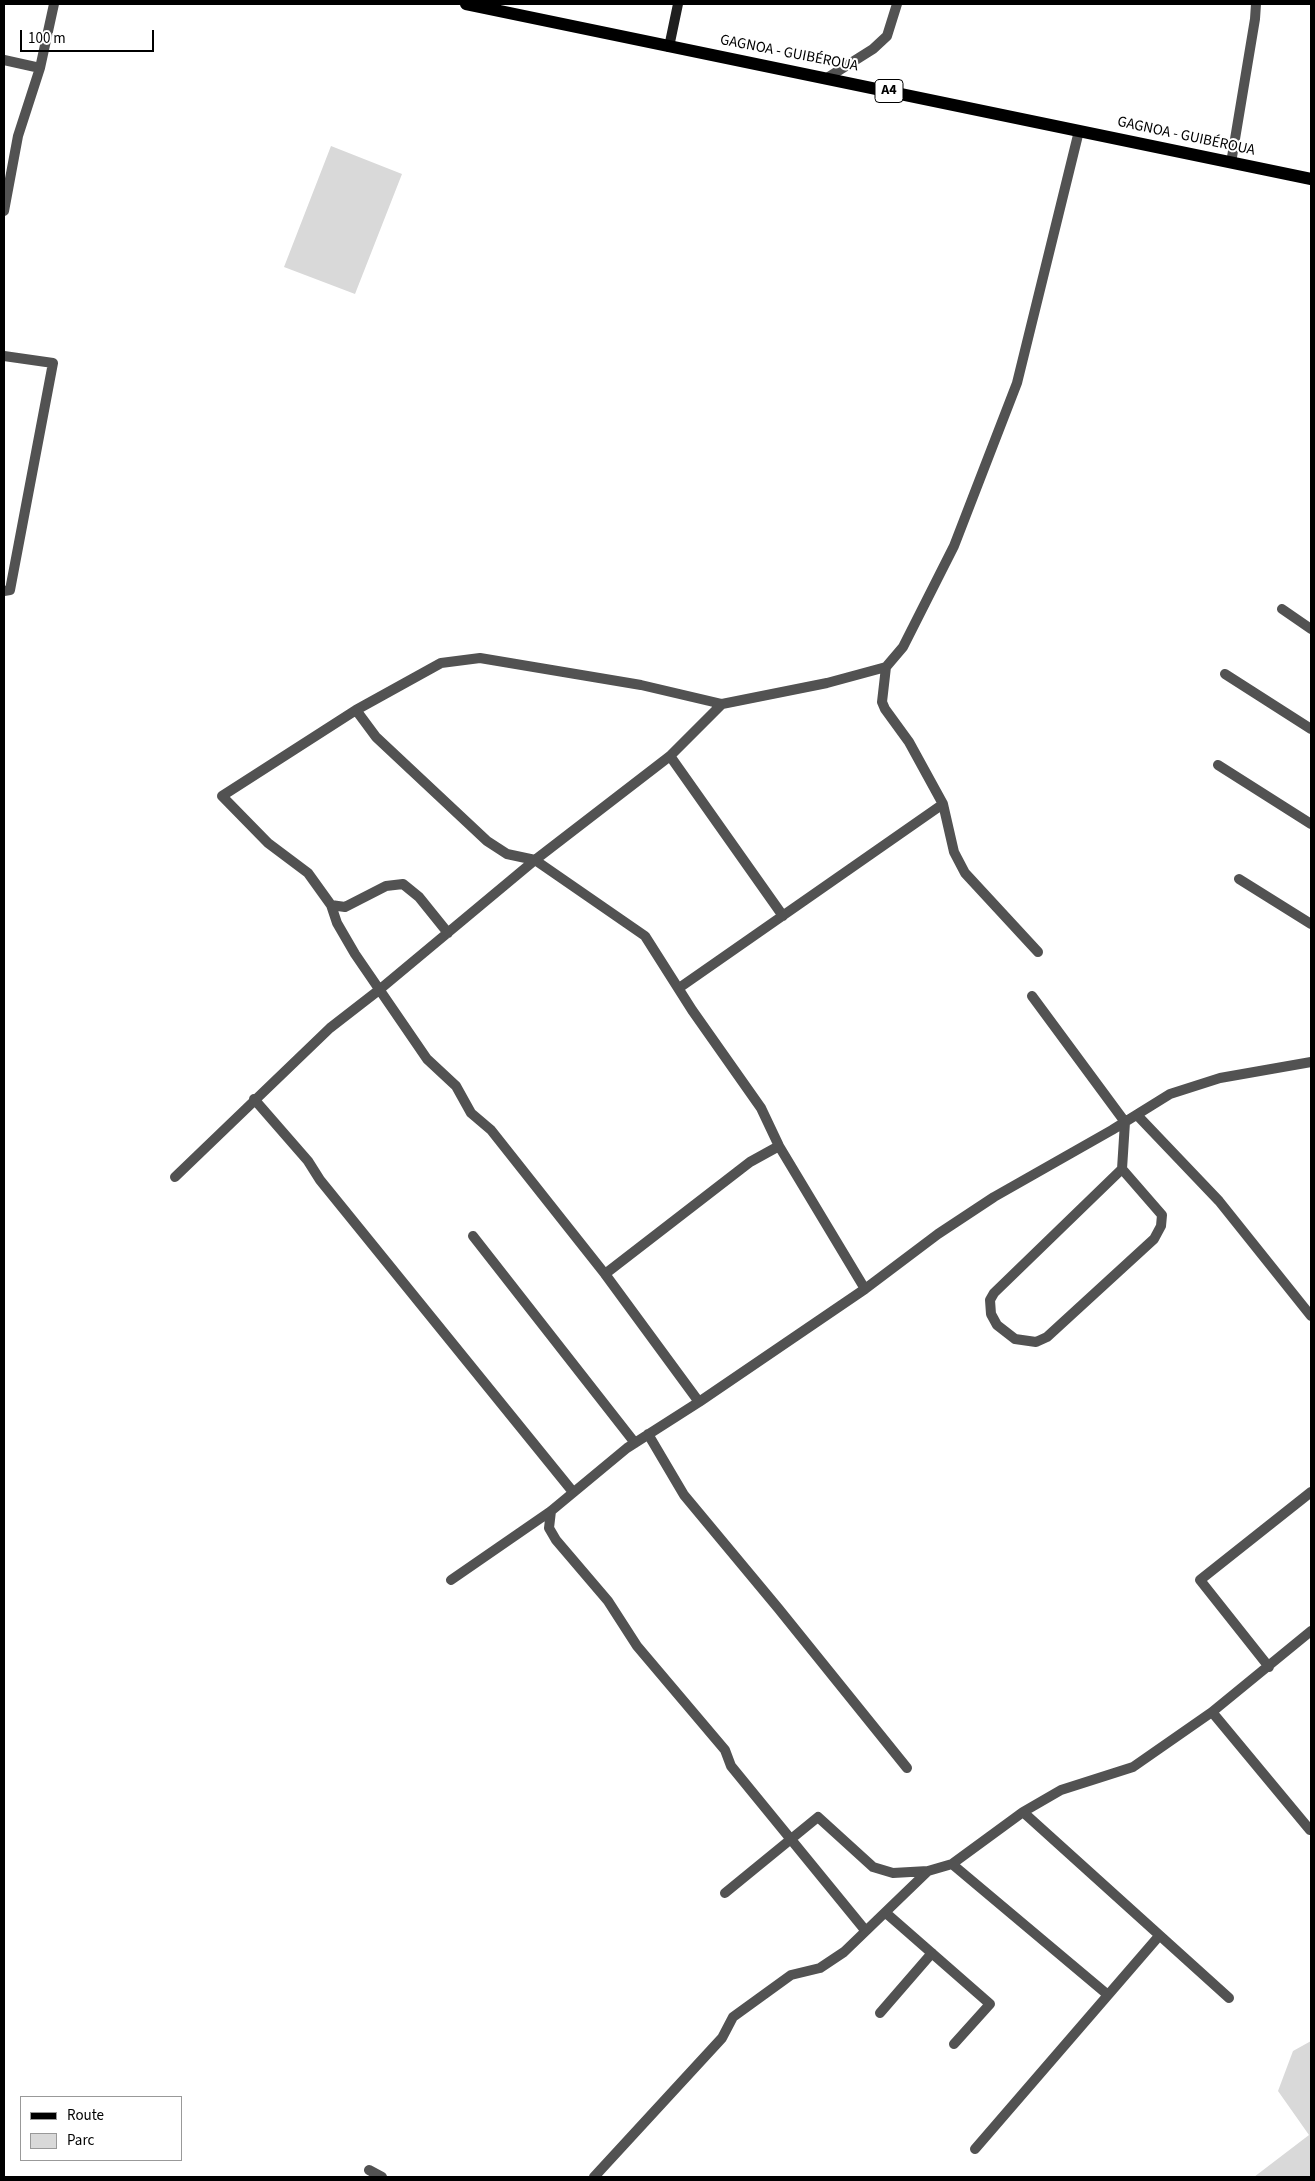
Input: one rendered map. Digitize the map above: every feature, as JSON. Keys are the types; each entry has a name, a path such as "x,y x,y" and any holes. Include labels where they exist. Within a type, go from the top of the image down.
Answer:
{"main road":[{"name":"GAGNOA - GUIBÉROUA","path":"466,4 1311,179"}],"street":[{"path":"4,211 18,136 40,68 54,4"},
{"path":"670,47 678,4"},
{"path":"827,78 873,49 887,36 897,4"},
{"path":"1231,163 1256,19 1256,4"},
{"path":"4,60 40,68"},
{"path":"1038,952 965,873 954,852 943,804 909,742 882,702 886,667 903,647 954,546 1017,383 1079,131"},
{"path":"4,356 53,363 10,590 4,591"},
{"path":"1282,609 1311,628"},
{"path":"699,1402 604,1274 491,1130 472,1113 456,1086 427,1059 379,990 337,923 331,904 308,873 268,843 222,796 356,710 441,663 480,658 641,685 722,704 827,683 886,667"},
{"path":"1225,674 1311,729"},
{"path":"175,1177 330,1028 379,990 534,860 670,756 722,704"},
{"path":"356,710 376,737 487,841 507,854 534,860 645,936 692,1010 761,1108 779,1146 865,1289"},
{"path":"670,756 783,916"},
{"path":"1218,765 1311,824"},
{"path":"679,988 943,804"},
{"path":"1239,879 1311,924"},
{"path":"331,904 345,907 386,886 403,884 419,897 448,933"},
{"path":"1032,996 1125,1122 1122,1169 994,1293 990,1300 991,1314 997,1325 1015,1339 1024,1342 1036,1342 1047,1338 1154,1239 1161,1226 1162,1215 1122,1169"},
{"path":"450,1580 551,1511 635,1443 699,1402 865,1289 938,1234 994,1197 1170,1094 1212,1081 1311,1062"},
{"path":"254,1099 308,1161 320,1180 573,1492"},
{"path":"1137,1115 1219,1201 1311,1316"},
{"path":"604,1274 750,1162 779,1146"},
{"path":"473,1236 635,1443"},
{"path":"648,1434 684,1495 907,1768"},
{"path":"1269,1667 1200,1580 1311,1492"},
{"path":"551,1511 549,1528 556,1540 608,1601 637,1646 725,1750 731,1766 865,1930"},
{"path":"724,1892 818,1817 873,1867 893,1873 928,1871 952,1864 1023,1812 1061,1790 1133,1767 1212,1712 1311,1631"},
{"path":"1212,1712 1310,1830"},
{"path":"1023,1812 1230,1998"},
{"path":"952,1864 1108,1995"},
{"path":"594,2177 722,2038 733,2017 791,1975 820,1968 844,1952 928,1871"},
{"path":"886,1913 990,2004 954,2044"},
{"path":"975,2149 1159,1936"},
{"path":"880,2012 932,1953"},
{"path":"369,2170 382,2177"}],"green space":[{"path":"331,146 402,174 355,294 284,267"},
{"path":"1311,2041 1311,2177 1254,2177 1309,2135 1278,2091 1293,2051"}]}
